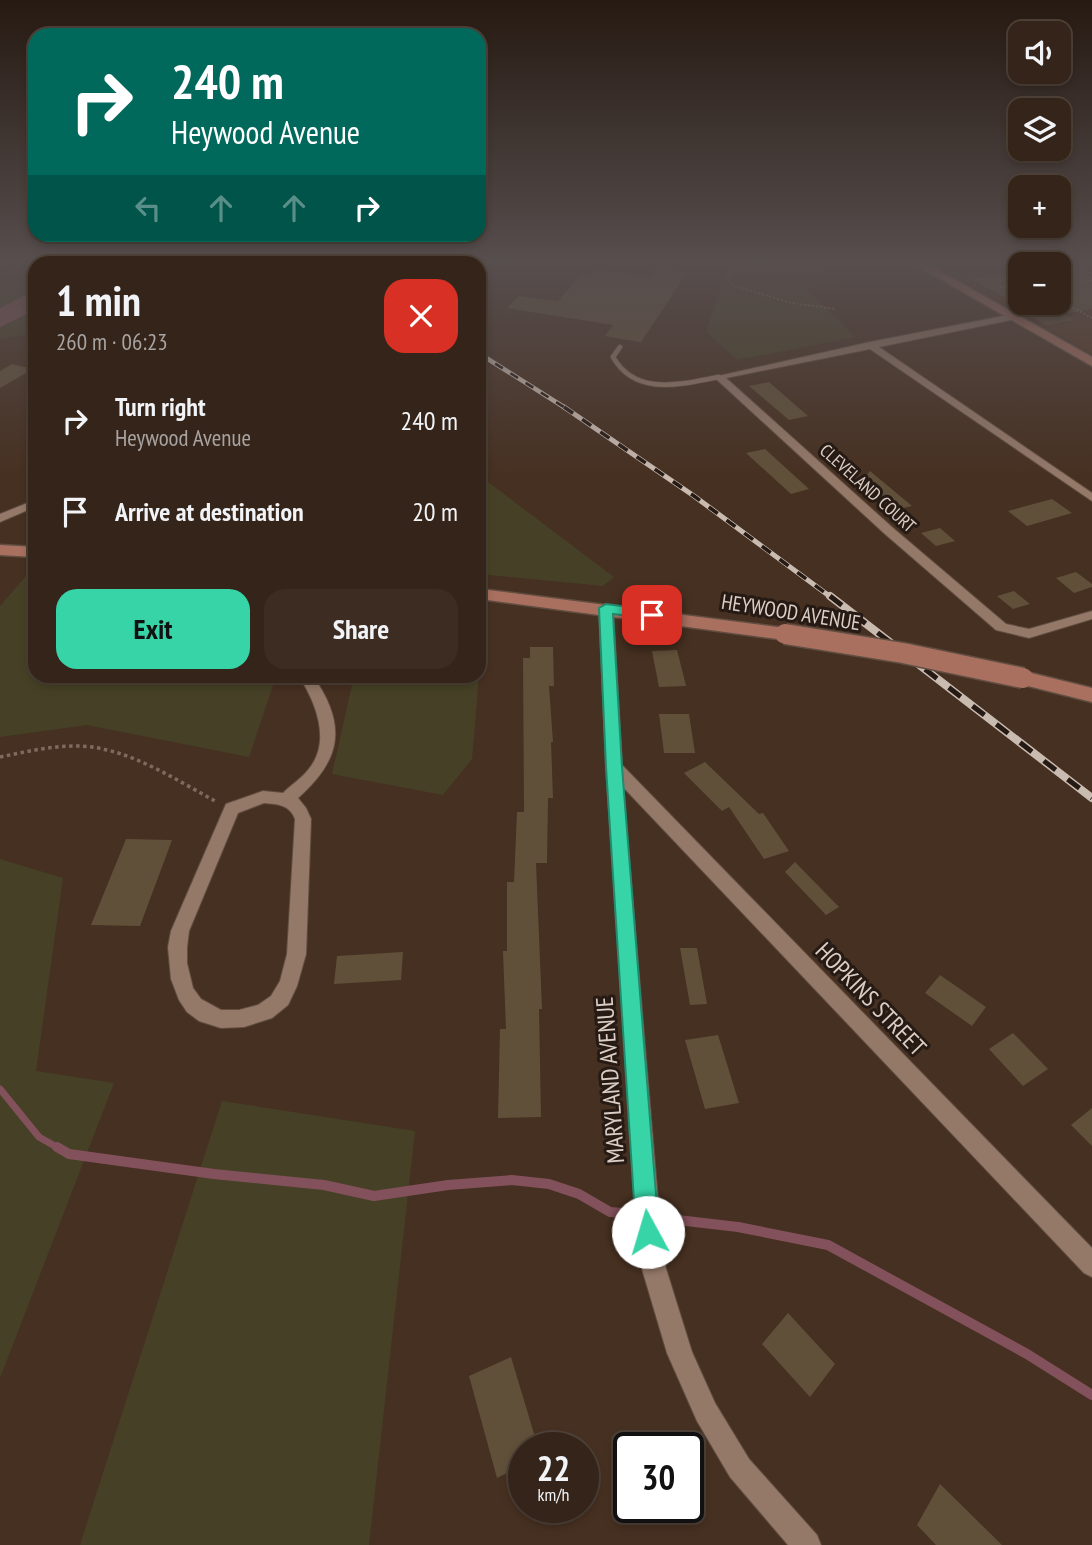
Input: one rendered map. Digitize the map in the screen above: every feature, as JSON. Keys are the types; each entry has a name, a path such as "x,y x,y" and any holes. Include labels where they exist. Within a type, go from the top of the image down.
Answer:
{"street":[{"path":"719,377 931,333"},
{"path":"1041,333 1092,362"},
{"path":"870,345 1092,498"},
{"name":"CLEVELAND COURT","path":"719,377 996,624 1008,630 1029,634 1092,615"},
{"path":"0,518 28,506"},
{"path":"0,550 28,552"},
{"name":"HEYWOOD AVENUE","path":"486,595 606,608 904,653 1092,695"},
{"name":"MARYLAND AVENUE","path":"606,608 614,767 645,1205 653,1270 665,1316 687,1374 718,1434 759,1492 807,1545"},
{"path":"287,799 314,772 327,746 327,717 311,683"},
{"name":"HOPKINS STREET","path":"614,767 1092,1265"},
{"path":"263,797 287,799 296,804 303,818 294,969 278,1002 265,1011 234,1020 218,1019 194,1006 183,989 176,971 180,931 232,809 263,797"}],"lane":[{"path":"620,347 613,357 617,369 632,379 657,385 685,384 719,377"}],"path":[{"path":"0,757 55,746 102,748 146,765 232,809"}],"shaded area":[{"path":"0,333 28,333 28,334 0,339"},
{"path":"707,333 852,333 856,337 737,360"},
{"path":"1055,333 1092,333 1092,354"},
{"path":"486,481 614,577 603,586 486,575"},
{"path":"28,574 28,683 274,683 249,757 87,725 0,737 0,606"},
{"path":"352,683 478,683 472,759 443,795 332,774"},
{"path":"0,859 63,878 36,1071 114,1083 0,1378"},
{"path":"222,1101 415,1131 369,1545 80,1545"}],"building":[{"path":"607,333 647,333 641,342 605,336"},
{"path":"12,364 28,368 28,372 0,388 0,371"},
{"path":"769,382 808,416 789,420 749,386"},
{"path":"765,449 809,489 791,494 746,453"},
{"path":"870,471 912,506 894,510 861,482"},
{"path":"1052,499 1072,513 1027,526 1008,511"},
{"path":"940,528 955,541 936,546 921,533"},
{"path":"1076,572 1092,584 1092,587 1074,593 1056,578"},
{"path":"1014,591 1030,604 1013,609 997,596"},
{"path":"530,647 553,647 554,686 549,686 553,798 548,798 547,863 536,863 542,1009 539,1009 541,1117 498,1118 500,1029 506,1029 503,951 507,951 507,882 514,882 517,812 524,812 523,658 530,658"},
{"path":"677,650 686,686 659,687 652,651"},
{"path":"659,714 689,714 695,753 664,753"},
{"path":"705,762 759,814 763,813 789,851 764,859 729,807 722,811 684,773"},
{"path":"126,839 172,840 140,926 91,925"},
{"path":"795,862 839,907 826,915 785,872"},
{"path":"680,948 697,948 707,1004 690,1005"},
{"path":"403,952 401,980 334,984 337,956"},
{"path":"940,975 986,1007 972,1026 925,993"},
{"path":"1013,1033 1048,1069 1023,1086 989,1049"},
{"path":"718,1035 739,1103 705,1109 685,1040"},
{"path":"1092,1108 1092,1146 1071,1125"},
{"path":"788,1313 835,1364 810,1397 762,1344"},
{"path":"511,1357 534,1432 508,1432 508,1472 497,1478 469,1376"},
{"path":"940,1484 1002,1545 936,1545 917,1525"}],"waterway":[{"path":"0,1089 39,1137 60,1149"},
{"path":"57,1147 69,1154 214,1174 324,1185 374,1196 448,1185 512,1180 549,1184 579,1194 610,1212 623,1213"},
{"path":"669,1219 738,1227 828,1245 1027,1354 1092,1395"}],"railway":[{"path":"486,358 566,408"},
{"path":"566,408 694,496 832,598"},
{"path":"830,596 1092,798"}],"route":[{"path":"648,1232 614,767 606,608 652,615"}]}
